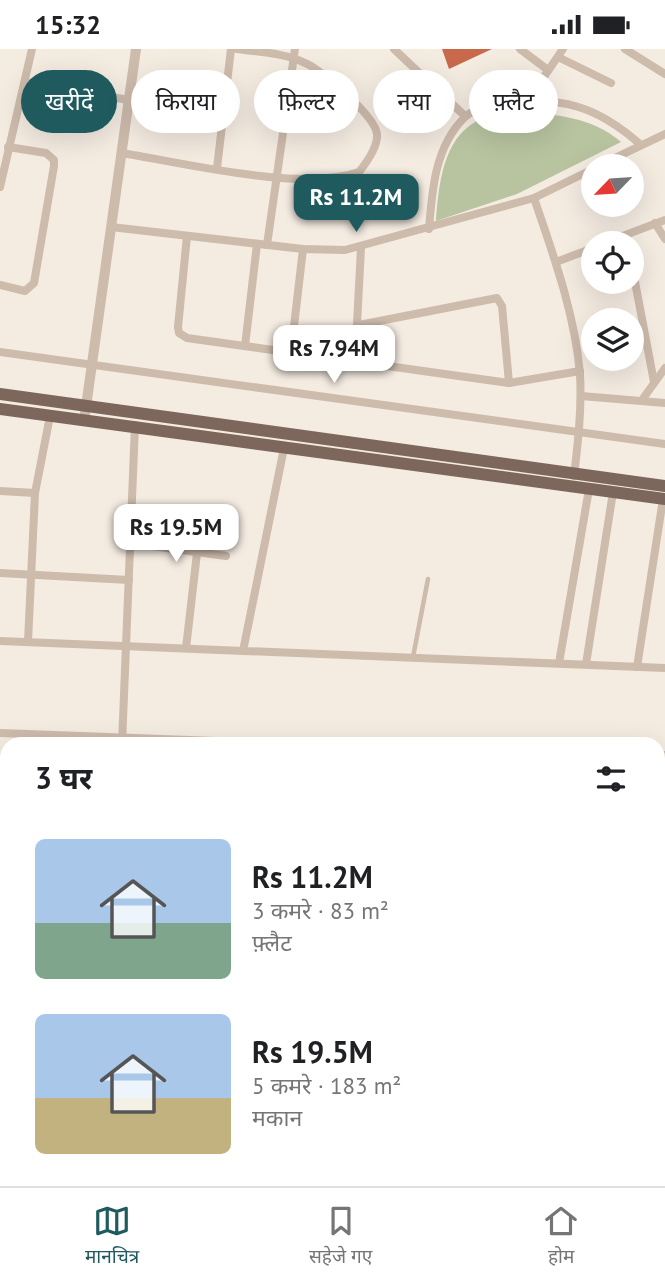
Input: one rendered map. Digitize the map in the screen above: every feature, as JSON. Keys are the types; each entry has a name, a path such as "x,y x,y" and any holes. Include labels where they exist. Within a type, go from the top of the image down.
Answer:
{"main road":[{"path":"0,394 664,494"},
{"path":"0,409 284,448 574,480 589,489 664,494"}],"street":[{"path":"28,70 32,49"},
{"path":"84,421 136,49"},
{"path":"217,168 231,49"},
{"path":"122,153 278,177 337,177 359,172 366,164 377,136 371,121 327,76 294,59 237,49"},
{"path":"267,245 295,49"},
{"path":"394,49 465,116"},
{"path":"520,49 547,70"},
{"path":"625,49 665,74"},
{"path":"549,70 560,53 611,83"},
{"path":"0,187 21,98"},
{"path":"117,98 129,100"},
{"path":"558,103 577,105 596,112 619,125 642,145"},
{"path":"429,229 435,169 454,129 469,114"},
{"path":"623,154 665,134"},
{"path":"0,285 25,291 34,283 54,166 54,160 46,153 8,147"},
{"path":"111,227 303,249 360,248 534,198 581,175"},
{"path":"534,198 556,262 580,372 579,433 574,480"},
{"path":"640,231 665,220"},
{"path":"655,223 665,239"},
{"path":"187,236 179,333 187,338 509,383 580,372"},
{"path":"246,346 257,244"},
{"path":"355,362 359,325 360,248"},
{"path":"291,352 303,249"},
{"path":"556,262 581,253"},
{"path":"637,294 654,381"},
{"path":"359,325 497,298 502,306 509,383"},
{"path":"0,352 665,444"},
{"path":"642,400 665,368"},
{"path":"581,396 665,403"},
{"path":"122,737 135,413"},
{"path":"28,642 35,493 50,417"},
{"path":"243,651 284,448"},
{"path":"559,663 589,489"},
{"path":"0,491 35,493"},
{"path":"586,664 613,492"},
{"path":"636,667 664,494"},
{"path":"130,543 226,556"},
{"path":"186,648 197,552"},
{"path":"0,573 129,580"},
{"path":"0,641 665,668"},
{"path":"0,733 61,737"}],"lane":[{"path":"412,658 428,579"}],"green space":[{"path":"558,116 598,127 621,142 597,154 581,154 581,162 517,194 436,221 446,160 460,134 469,126 469,133 558,133"}],"building":[{"path":"442,49 492,49 449,69"}]}
